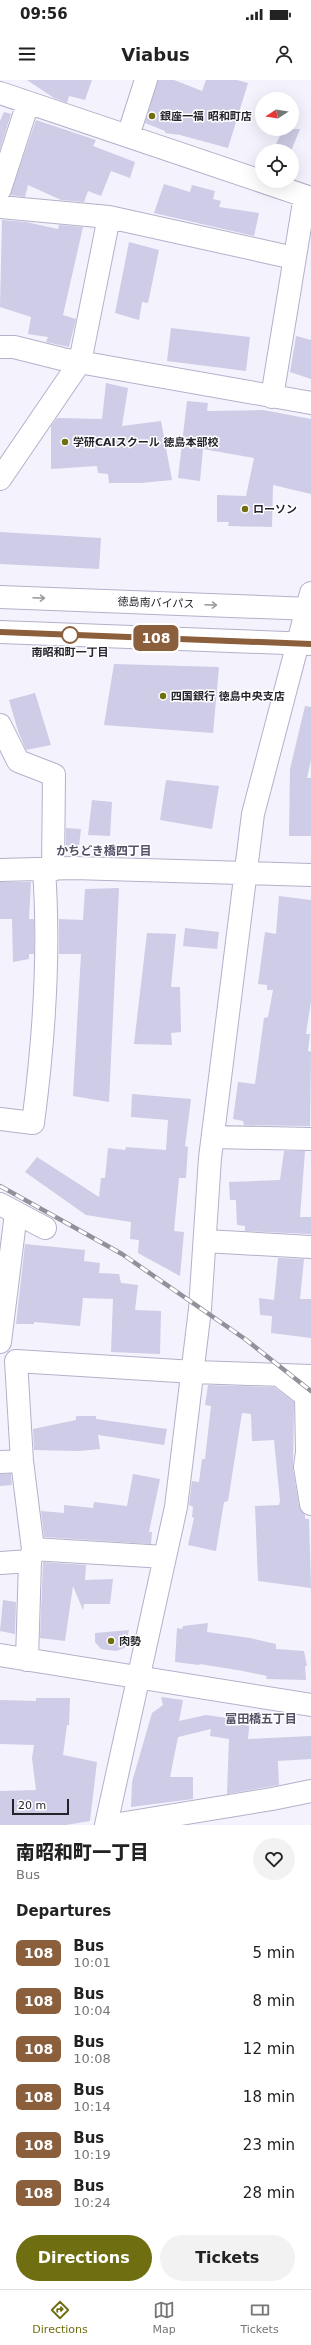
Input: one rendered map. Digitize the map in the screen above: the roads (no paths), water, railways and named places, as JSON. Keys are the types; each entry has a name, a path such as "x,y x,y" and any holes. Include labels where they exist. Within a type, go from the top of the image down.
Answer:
{"main road":[{"path":"128,136 146,80"},
{"path":"0,93 308,197 294,258 272,397"},
{"path":"0,189 28,103"},
{"path":"0,207 109,217 294,258"},
{"path":"0,479 80,362 109,217"},
{"path":"0,347 14,347 80,362 311,403"},
{"name":"徳島南バイパス","path":"0,597 309,604"},
{"path":"106,1825 176,1507 194,1372 213,1138 253,814 304,643 309,604"},
{"path":"0,632 304,643"},
{"path":"0,725 18,761 54,775 48,870 44,995 39,1075 32,1123 0,1119"},
{"path":"0,870 48,870 74,868 311,875"},
{"path":"213,1138 311,1139"},
{"path":"0,1342 8,1209 45,1228"},
{"path":"205,1241 311,1247"},
{"path":"27,1660 32,1555 22,1461 8,1360 194,1372 311,1376"},
{"path":"279,1375 306,1396 308,1460 305,1468 311,1504"},
{"path":"0,1462 22,1461"},
{"path":"0,1563 32,1555 165,1557"},
{"path":"0,1655 311,1705"},
{"path":"113,1825 272,1799 311,1791"}],"railway":[{"path":"0,1186 122,1254 245,1339 311,1391"}],"place":[{"name":"銀座一福 昭和町店","path":"152,116"},
{"name":"学研CAIスクール 徳島本部校","path":"65,442"},
{"name":"ローソン","path":"245,509"},
{"name":"南昭和町一丁目","path":"70,635"},
{"name":"四国銀行 徳島中央支店","path":"163,696"},
{"name":"肉勢","path":"111,1641"}],"district":[{"name":"かちどき橋四丁目","path":"104,851"},
{"name":"富田橋五丁目","path":"261,1719"}]}
